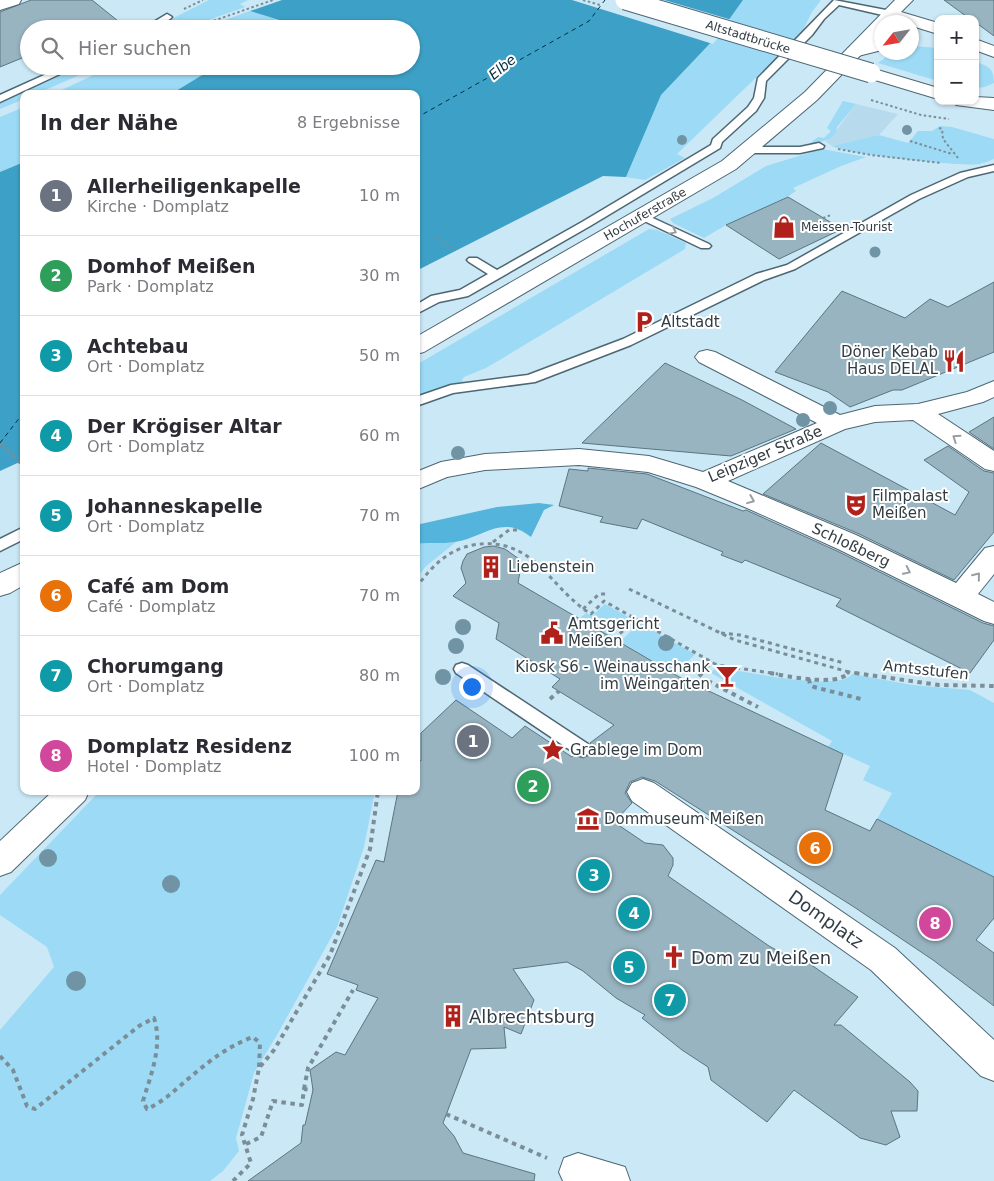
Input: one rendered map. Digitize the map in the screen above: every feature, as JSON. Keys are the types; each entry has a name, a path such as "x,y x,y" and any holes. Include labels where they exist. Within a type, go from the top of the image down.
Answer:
{"main road":[{"path":"0,5 14,0"},
{"name":"Altstadtbrücke","path":"625,0 934,93"},
{"name":"Hochuferstraße","path":"890,15 905,0"},
{"path":"919,25 934,27"},
{"name":"Hochuferstraße","path":"420,345 728,165 804,102 874,31"},
{"path":"919,38 934,38"},
{"path":"854,52 874,46"},
{"path":"979,46 994,52"},
{"path":"979,103 994,104"},
{"path":"707,358 837,423"},
{"name":"Leipziger Straße","path":"420,480 441,470 485,462 579,457 649,464 706,482 837,423 875,414 918,412 975,397 994,388"},
{"path":"918,412 994,463"},
{"name":"Schloßberg","path":"706,482 847,542 994,614"},
{"path":"960,597 994,554"},
{"path":"0,586 20,574"},
{"name":"Domplatz","path":"643,792 883,959 994,1064"},
{"path":"0,862 70,795"}],"lane":[{"path":"420,308 435,299 464,293 586,224 716,146 717,141 752,109 759,98 761,80 809,33 821,17 837,2 874,16"},
{"path":"163,20 167,18"},
{"path":"0,99 52,75"},
{"path":"748,150 800,150 820,146"},
{"path":"420,401 451,389 530,379 627,342 760,276 791,267 915,197 964,175 994,168"},
{"path":"642,216 705,246"},
{"path":"473,260 496,274"},
{"path":"0,546 20,534"},
{"path":"462,669 582,749"}],"path":[{"path":"216,20 273,0"},
{"path":"939,128 942,129 943,140 959,159"},
{"path":"910,141 953,154"},
{"path":"820,146 872,155 942,163 975,173"},
{"path":"823,218 831,215"},
{"path":"1,443 20,463"},
{"path":"493,543 509,530 519,530"},
{"path":"420,582 431,566 447,553 465,546 493,543 506,545 520,552 541,568 583,609 591,614 604,601 717,665 809,679 840,679 848,673"},
{"path":"629,589 678,610 718,633 740,635 844,663"},
{"path":"583,609 599,594 608,594"},
{"path":"614,639 636,618"},
{"name":"Amtsstufen","path":"718,633 735,640 848,673 912,684 963,687 994,686"},
{"path":"712,662 695,681 706,687 710,682 758,707"},
{"path":"809,679 810,684 814,687 861,699"},
{"path":"259,1068 274,1050 330,955 370,849 377,795"},
{"path":"246,1144 261,1136 273,1101 302,1105 308,1068 353,990"},
{"path":"0,1056 14,1070 27,1106 35,1109 139,1026 154,1018 159,1028 155,1056 143,1101 147,1109 157,1106 187,1080 237,1042 253,1037 260,1043 259,1068 254,1099 242,1135 251,1162 233,1181"},
{"path":"304,1089 313,1090"},
{"path":"446,1114 594,1176"}],"shaded area":[{"path":"209,0 248,0 240,4 245,7 208,20 170,20"},
{"path":"743,0 821,0 812,12 801,34 677,154 685,158 645,180 626,177 661,95 718,35"},
{"path":"250,11 279,20 225,20"},
{"path":"919,47 934,48 934,80 878,63 882,60 919,60"},
{"path":"979,63 989,68 994,78 994,83 979,88"},
{"path":"55,75 79,75 45,90 22,90"},
{"path":"94,75 202,75 178,90 62,90"},
{"path":"20,91 20,101 0,109 0,100"},
{"path":"843,101 856,104 837,127 836,133 830,139 807,146 818,137 824,138 831,131 827,128"},
{"path":"856,104 898,114 879,135 832,146 825,141 830,139"},
{"path":"20,109 20,164 0,172 0,117"},
{"path":"940,126 952,127 994,139 994,159 979,164 950,164 858,153 832,146 879,135 908,143 918,131 932,131"},
{"path":"822,149 866,157 793,188 796,191 787,197 726,225 704,238 673,223 670,219 713,198 766,166"},
{"path":"649,229 657,230 686,243 685,249 486,368 464,377 462,380 466,386 420,401 420,363"},
{"path":"539,503 554,505 544,510 531,537 521,530 502,527 455,542 420,544 420,524 497,507"},
{"path":"456,542 425,567 420,574 420,544"},
{"path":"605,604 628,617 609,636 579,619 586,613 592,616"},
{"path":"639,623 695,654 676,674 620,642"},
{"path":"716,667 766,676 810,681 844,679 852,674 912,685 970,690 994,703 994,877 877,819 892,793 863,780 870,766 828,747 832,741 711,673"},
{"path":"96,795 374,795 364,847 337,927 254,1073 236,1138 239,1151 223,1171 210,1181 0,1181 0,1030 54,967 47,947 0,915 0,895"}],"water":[{"name":"Elbe","path":"282,0 743,0 718,35 661,95 626,177 603,176 420,269 420,90 178,90 202,75 420,75 420,20 279,20 250,11"},
{"path":"20,164 20,462 0,471 0,172"}],"pier":[{"path":"572,0 664,0 732,20 713,44"}],"building":[{"path":"31,0 92,0 117,20 20,20 20,59 0,67 0,12"},
{"path":"944,0 994,0 994,36 979,25 979,15 965,15"},
{"name":"Meissen-Tourist","path":"788,197 842,229 779,259 726,225"},
{"path":"994,282 994,352 902,390 893,390 850,407 828,392 775,372 842,291 905,318 930,299 948,307"},
{"path":"665,363 742,400 796,429 731,456 582,443"},
{"path":"994,417 994,449 969,432"},
{"name":"Filmpalast Meißen","path":"821,443 955,515 969,492 924,460 948,446 984,471 994,473 994,532 954,580 857,533 763,494"},
{"path":"588,468 647,474 743,511 746,510 837,551 983,623 994,626 994,640 970,673 836,606 841,599 745,560 742,563 721,555 723,552 642,519 637,529 600,522 603,517 559,506 569,469 588,471"},
{"path":"494,546 505,549 519,559 521,566 518,583 681,678 843,754 825,810 870,831 877,819 994,877 994,918 976,940 994,953 994,1006 933,960 854,907 655,781 642,777 630,782 625,793 632,803 614,822 645,843 663,845 673,858 673,865 668,876 769,946 804,965 807,962 858,997 834,1025 841,1025 910,1082 918,1091 917,1111 891,1111 900,1137 886,1145 860,1138 794,1090 767,1122 711,1080 708,1067 682,1050 642,1018 645,1015 616,998 583,971 567,962 513,969 534,1000 521,1034 504,1027 506,1048 471,1049 443,1123 454,1136 463,1153 535,1174 534,1181 248,1181 301,1143 303,1125 305,1125 313,1090 310,1070 336,1052 345,1055 378,998 356,990 358,985 327,974 376,860 384,862 397,795 420,795 421,733 456,700 512,738 525,726 572,757 574,755 583,758 590,755 592,748 590,743 614,725 552,687 560,679 496,639 499,623 453,596 466,583 461,568 467,554 484,547"}],"ferry route":[{"path":"420,116 589,21 605,0"},
{"path":"0,443 20,417"}],"place":[{"name":"Meissen-Tourist","path":"784,227"},
{"name":"Altstadt","path":"644,322"},
{"name":"Döner Kebab Haus DELAL","path":"954,361"},
{"name":"Filmpalast Meißen","path":"856,505"},
{"name":"Liebenstein","path":"491,567"},
{"name":"Amtsgericht Meißen","path":"552,633"},
{"name":"Kiosk S6 - Weinausschank im Weingarten","path":"727,676"},
{"name":"Allerheiligenkapelle","path":"473,741"},
{"name":"Grablege im Dom","path":"553,750"},
{"name":"Domhof Meißen","path":"533,786"},
{"name":"Dommuseum Meißen","path":"588,819"},
{"name":"Café am Dom","path":"815,848"},
{"name":"Achtebau","path":"594,875"},
{"name":"Der Krögiser Altar","path":"634,913"},
{"name":"Domplatz Residenz","path":"935,923"},
{"name":"Dom zu Meißen","path":"674,957"},
{"name":"Johanneskapelle","path":"629,967"},
{"name":"Chorumgang","path":"670,1000"},
{"name":"Albrechtsburg","path":"453,1016"}]}
